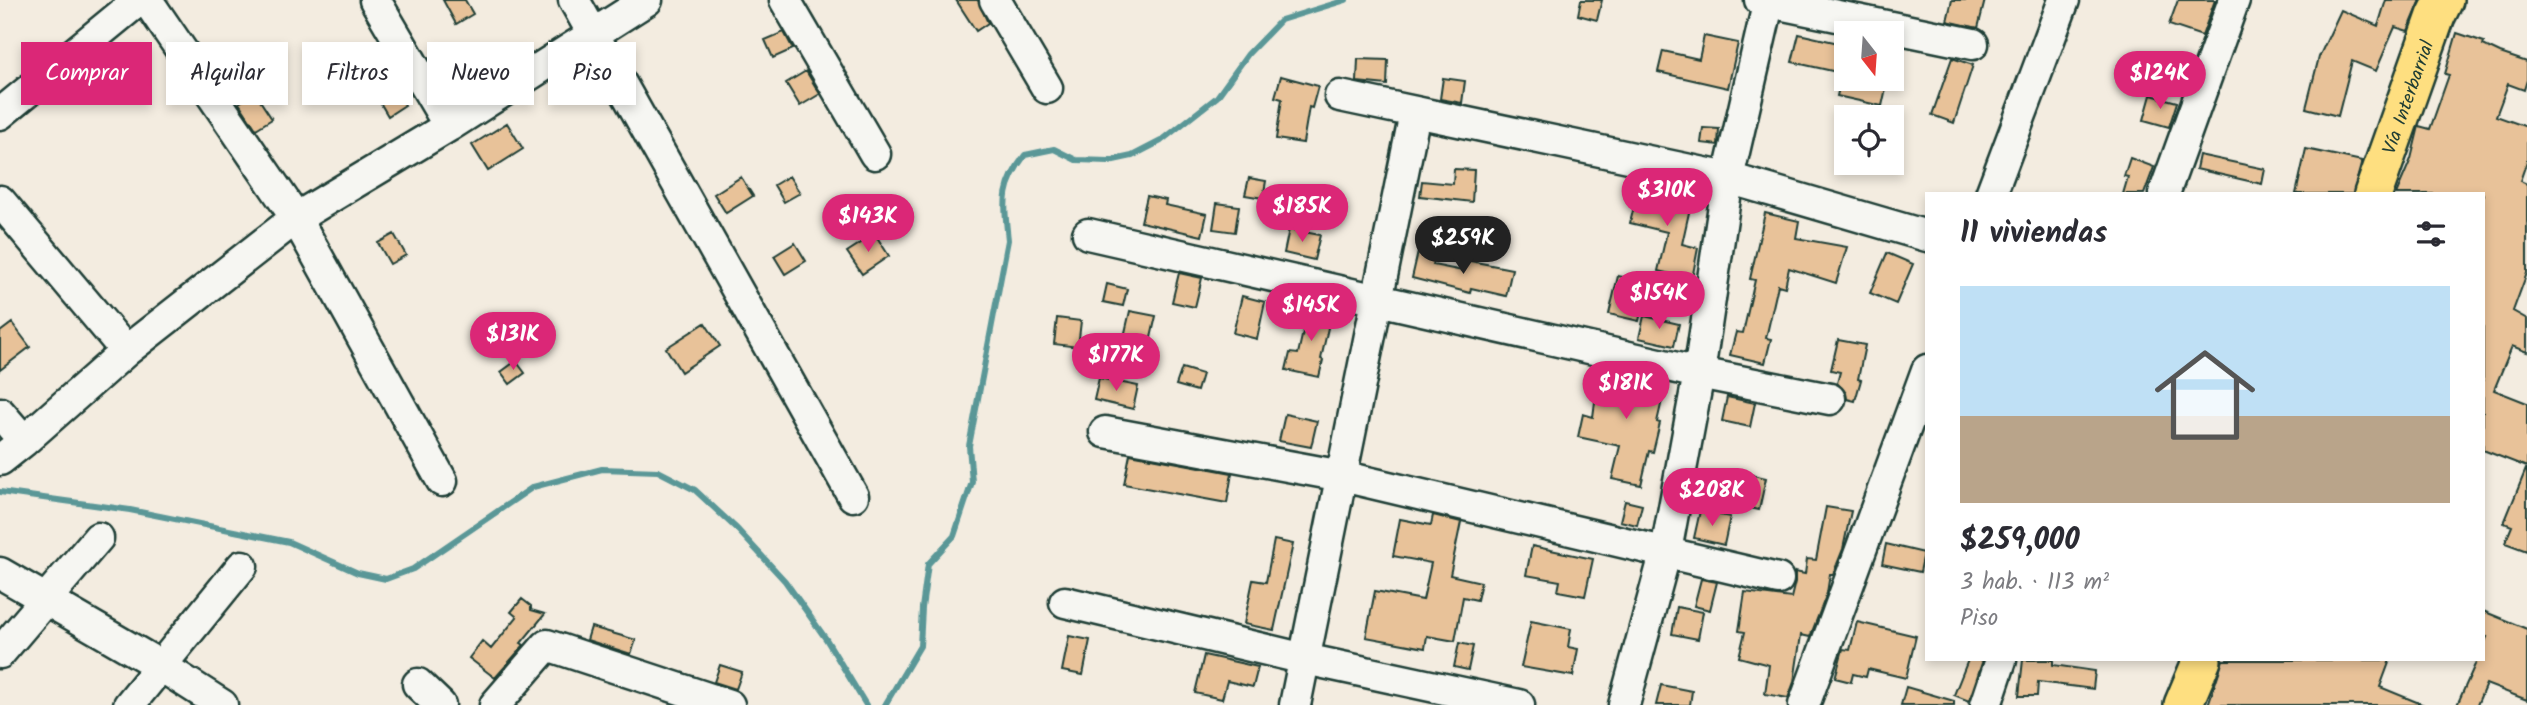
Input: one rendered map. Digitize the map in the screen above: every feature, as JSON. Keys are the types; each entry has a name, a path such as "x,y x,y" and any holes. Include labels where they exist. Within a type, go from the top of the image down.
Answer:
{"main road":[{"name":"Vía Interbarrial","path":"2373,192 2444,0"},
{"path":"2183,705 2202,661"}],"street":[{"path":"0,114 139,0"},
{"path":"147,0 296,218 442,481"},
{"path":"374,0 449,126"},
{"path":"574,0 853,496"},
{"path":"0,460 126,351 296,218 449,126 647,0"},
{"path":"785,0 875,154"},
{"path":"995,0 1047,88"},
{"path":"1992,192 2064,0"},
{"path":"2165,192 2234,0"},
{"path":"1624,705 1666,551 1699,373 1728,178 1766,1 1973,44"},
{"path":"1340,96 1728,178 1925,235"},
{"path":"1295,705 1415,113"},
{"path":"0,201 126,351"},
{"path":"1088,234 1699,373 1830,399"},
{"path":"1804,705 1925,375"},
{"path":"0,413 24,441"},
{"path":"1105,432 1342,476 1778,579"},
{"path":"0,653 98,538"},
{"path":"129,705 242,566"},
{"path":"0,573 161,666 222,705"},
{"path":"1065,602 1305,659 1520,705"},
{"path":"495,705 547,645 710,703"},
{"path":"1986,705 2001,661"},
{"path":"418,684 440,705"}],"building":[{"path":"443,0 465,0 473,14 456,24"},
{"path":"956,0 978,0 988,23 976,31"},
{"path":"1581,0 1602,0 1597,20 1578,15"},
{"path":"1952,0 1985,0 1978,28 1947,21"},
{"path":"2178,0 2215,0 2202,36 2169,25"},
{"path":"2386,0 2421,0 2408,31 2395,27 2376,71 2352,61 2338,116 2306,108 2319,57 2341,10 2378,26"},
{"path":"784,32 793,49 773,58 765,40"},
{"path":"2457,33 2527,62 2524,90 2508,84 2496,116 2527,127 2527,161 2520,181 2527,184 2527,273 2513,311 2527,319 2527,352 2512,346 2494,390 2527,403 2527,467 2485,451 2485,192 2397,192 2411,159 2419,126 2430,129 2449,75 2445,74"},
{"path":"1799,34 1834,42 1834,71 1792,62"},
{"path":"1704,36 1738,43 1728,88 1658,72 1663,51 1699,59"},
{"path":"1952,58 1973,65 1954,123 1932,115"},
{"path":"1358,59 1388,60 1387,85 1357,82"},
{"path":"806,71 820,94 800,106 786,83"},
{"path":"1281,76 1318,86 1312,108 1309,107 1303,143 1276,139 1282,99 1275,97"},
{"path":"1443,78 1465,81 1462,103 1440,99"},
{"path":"1838,91 1885,91 1882,105 1837,96"},
{"path":"2151,95 2177,102 2169,127 2144,120"},
{"path":"240,105 263,105 272,119 256,129"},
{"path":"382,105 405,105 388,116"},
{"path":"507,123 523,149 488,171 472,145"},
{"path":"1703,128 1719,129 1718,145 1701,143"},
{"path":"2306,149 2362,161 2354,192 2296,192"},
{"path":"2199,155 2265,169 2262,184 2196,169"},
{"path":"2130,158 2154,167 2145,192 2124,192 2128,177 2124,176"},
{"path":"1454,169 1474,170 1472,202 1420,196 1422,181 1453,184"},
{"path":"789,176 800,193 784,202 774,185"},
{"path":"741,177 753,196 726,213 714,194"},
{"path":"1249,178 1266,181 1263,198 1245,195"},
{"path":"1639,186 1692,199 1682,244 1698,248 1692,279 1658,271 1667,232 1630,223"},
{"path":"1147,196 1166,200 1165,205 1207,214 1202,236 1141,222"},
{"path":"1217,203 1239,206 1235,232 1213,229"},
{"path":"1765,213 1799,221 1796,238 1847,247 1836,283 1789,268 1785,287 1778,285 1766,338 1771,339 1765,363 1730,355 1736,332 1743,333 1755,280 1750,279"},
{"path":"1289,229 1320,235 1314,260 1284,253"},
{"path":"394,234 406,255 390,264 378,243"},
{"path":"875,234 889,256 862,274 847,252"},
{"path":"795,243 806,261 785,274 774,256"},
{"path":"1418,252 1435,256 1433,265 1463,271 1465,260 1512,269 1506,296 1471,288 1470,293 1412,278"},
{"path":"1887,253 1913,264 1896,304 1870,293"},
{"path":"1179,273 1202,278 1195,307 1172,302"},
{"path":"1618,276 1648,282 1639,321 1609,314"},
{"path":"1107,284 1127,289 1123,306 1103,302"},
{"path":"1242,296 1265,302 1257,339 1233,333"},
{"path":"1309,305 1332,310 1319,377 1286,370 1290,353 1298,354"},
{"path":"1130,311 1156,316 1150,342 1124,337"},
{"path":"1644,316 1679,324 1674,346 1639,338"},
{"path":"1057,318 1081,321 1078,347 1054,344"},
{"path":"12,323 30,347 0,370 0,332"},
{"path":"705,323 720,346 681,372 666,348"},
{"path":"1838,340 1865,345 1858,379 1861,380 1855,401 1847,399 1846,393 1837,383 1840,372 1831,370"},
{"path":"516,361 525,373 510,384 501,372"},
{"path":"1182,368 1202,374 1197,391 1176,385"},
{"path":"1599,372 1626,374 1666,383 1653,452 1649,451 1641,485 1612,479 1620,446 1578,437 1583,414 1593,417"},
{"path":"1099,378 1138,386 1133,409 1094,400"},
{"path":"1727,397 1755,403 1750,427 1722,421"},
{"path":"1285,414 1317,421 1311,447 1279,441"},
{"path":"1130,454 1232,473 1227,503 1124,484"},
{"path":"2526,469 2527,551 2505,543 2512,526 2504,523"},
{"path":"1736,471 1766,478 1759,510 1729,503"},
{"path":"1625,501 1642,505 1637,525 1620,521"},
{"path":"1826,507 1851,511 1843,549 1833,574 1830,574 1827,593 1810,637 1801,635 1794,682 1788,698 1765,694 1769,665 1739,657 1745,632 1739,631 1745,592 1791,598 1795,572 1805,574 1807,559 1816,560"},
{"path":"1700,511 1730,517 1724,545 1694,538"},
{"path":"1433,515 1461,522 1450,575 1481,582 1477,600 1463,597 1455,641 1427,636 1425,648 1366,637 1375,591 1423,600 1431,563 1393,556 1400,519 1431,525"},
{"path":"1274,540 1293,544 1274,630 1244,624 1253,580 1266,582"},
{"path":"1886,544 1924,553 1920,572 1882,564"},
{"path":"1532,546 1593,559 1585,596 1558,591 1560,581 1526,575"},
{"path":"1701,579 1717,582 1710,610 1694,606"},
{"path":"522,599 531,606 531,610 545,614 521,643 524,645 495,678 469,658 482,641 491,649 517,617 511,612"},
{"path":"1677,607 1703,612 1698,639 1672,634"},
{"path":"2485,612 2527,629 2527,700 2486,684 2477,705 2457,705 2477,661 2485,661"},
{"path":"1531,621 1571,629 1568,647 1578,649 1573,676 1521,667"},
{"path":"1857,622 1916,636 1906,678 1868,669 1866,677 1853,674 1851,682 1835,678 1843,649 1850,650"},
{"path":"591,627 636,640 631,654 587,640"},
{"path":"1069,636 1090,640 1083,675 1062,671"},
{"path":"1459,643 1473,646 1468,670 1454,667"},
{"path":"1204,655 1258,667 1253,687 1227,681 1222,699 1195,693"},
{"path":"1968,661 1983,661 1969,701 1954,695"},
{"path":"2023,661 2053,661 2053,665 2095,671 2093,689 2038,682 2037,696 2019,696"},
{"path":"2223,661 2390,661 2380,687 2424,705 2208,705"},
{"path":"720,665 742,672 736,689 714,682"},
{"path":"1661,685 1692,691 1690,705 1656,705"},
{"path":"1906,687 1954,701 1954,705 1901,705"}],"waterway":[{"path":"885,705 920,646 928,564 954,536 972,482 969,446 1008,240 1006,195 1017,166 1025,155 1054,149 1076,160 1109,161 1132,156 1161,141 1217,97 1248,54 1281,20 1346,0"},
{"path":"0,492 130,510 289,542 358,573 386,579 413,569 533,487 602,469 658,471 695,490 737,529 785,581 826,639 866,705"}]}
